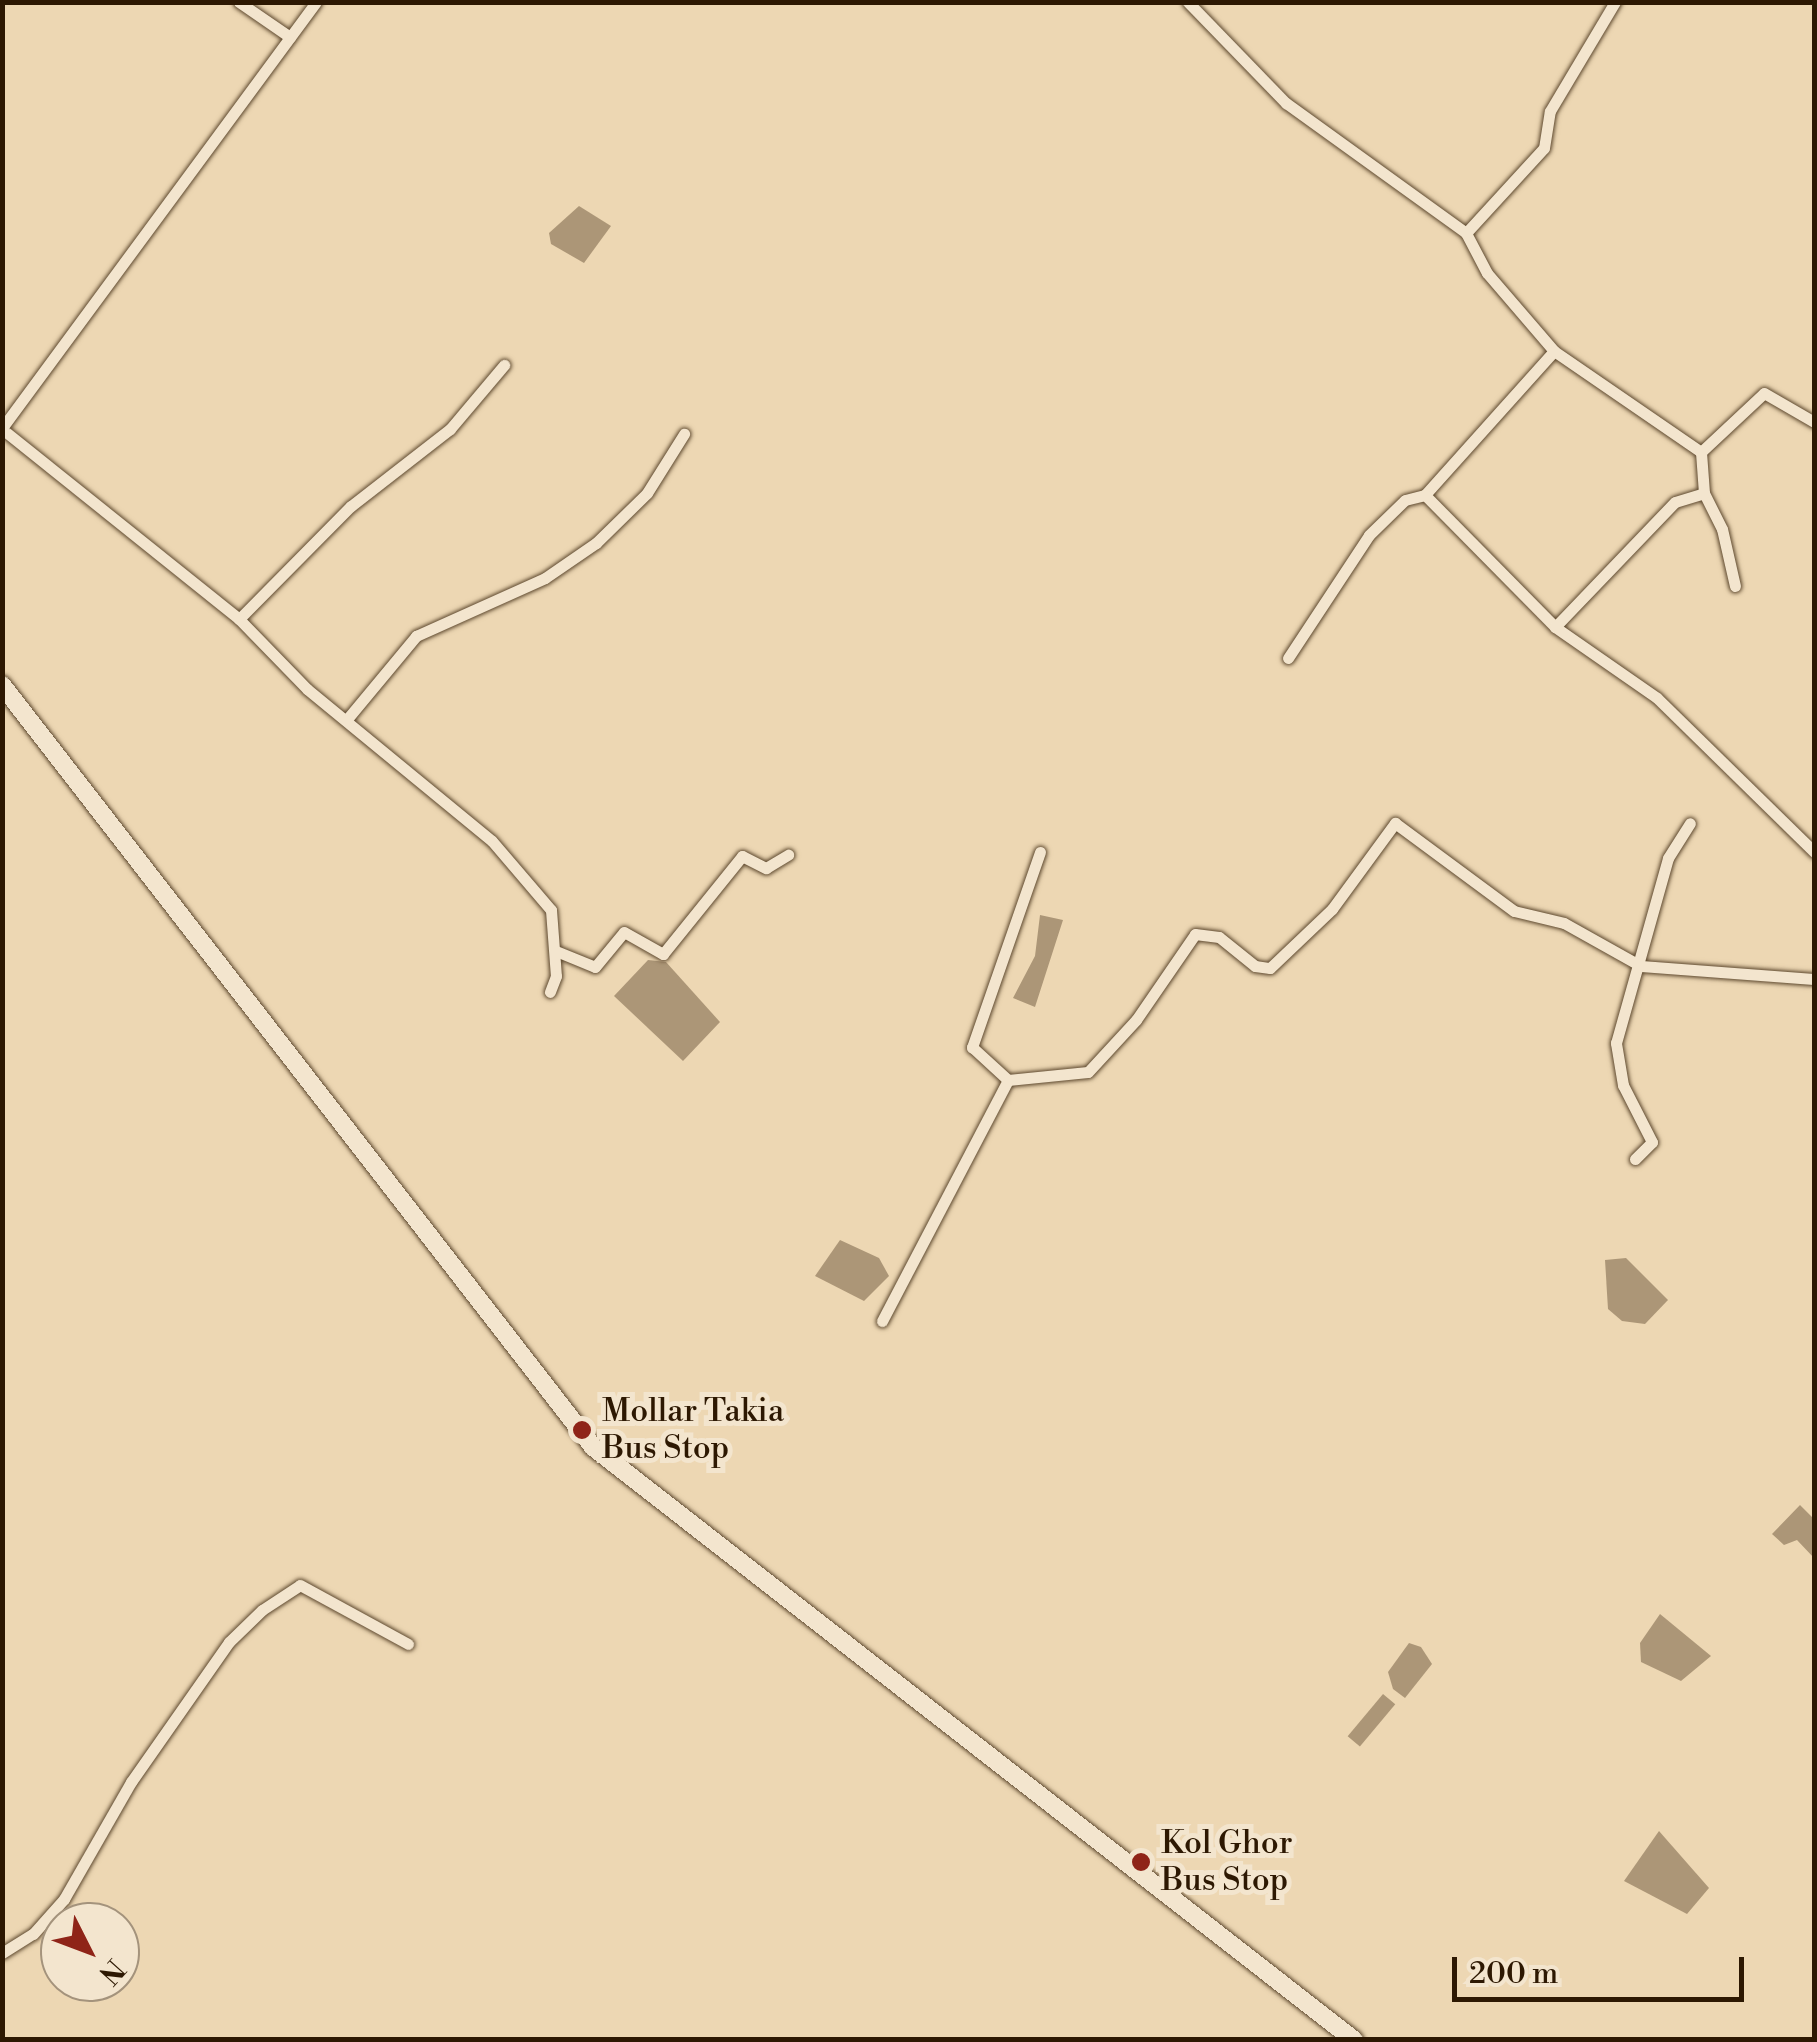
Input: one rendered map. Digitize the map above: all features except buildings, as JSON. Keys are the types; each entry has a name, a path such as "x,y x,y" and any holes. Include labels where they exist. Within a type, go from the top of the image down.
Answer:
{"main road":[{"path":"2,685 593,1447 1354,2040"}],"street":[{"path":"238,2 290,37"},
{"path":"316,2 5,430 238,618 307,689 348,718 492,841 552,910 556,951 550,992"},
{"path":"1188,2 1286,103 1466,233 1487,273 1554,350 1702,452"},
{"path":"1466,233 1544,148 1550,111 1576,57 1615,2"},
{"path":"1288,658 1369,535 1404,500 1425,495 1554,350"},
{"path":"238,618 352,506 450,429 504,365"},
{"path":"1735,586 1722,529 1704,493 1702,452 1764,393 1814,422"},
{"path":"348,718 416,636 545,578 596,544 647,493 684,434"},
{"path":"1555,627 1675,502 1704,493"},
{"path":"1425,495 1555,627 1657,698 1814,852"},
{"path":"1040,852 972,1047 1008,1080 1088,1072 1136,1020 1194,934 1219,937 1255,966 1270,968 1332,909 1395,823 1514,912 1564,922 1640,966 1814,979"},
{"path":"1635,1159 1652,1142 1623,1084 1616,1044 1668,858 1690,824"},
{"path":"556,951 594,967 624,932 663,954 742,856 766,868 788,855"},
{"path":"882,1321 1008,1080"},
{"path":"2,1953 33,1934 64,1899 131,1782 229,1642 262,1610 300,1586 408,1644"}],"shaded area":[{"path":"579,206 611,226 584,263 551,244 549,233"},
{"path":"1040,915 1063,920 1035,1007 1013,998 1035,956"},
{"path":"648,960 666,962 720,1022 683,1061 614,996"},
{"path":"840,1240 879,1258 889,1276 864,1301 815,1276"},
{"path":"1626,1258 1668,1300 1645,1324 1622,1321 1608,1309 1605,1260"},
{"path":"1800,1505 1814,1519 1814,1558 1797,1540 1784,1545 1772,1534"},
{"path":"1660,1614 1711,1656 1681,1681 1641,1662 1640,1643"},
{"path":"1409,1643 1421,1647 1432,1664 1405,1698 1393,1689 1388,1672"},
{"path":"1383,1694 1395,1704 1360,1746 1348,1736"},
{"path":"1659,1831 1709,1888 1687,1914 1624,1881"}],"place":[{"name":"Mollar Takia Bus Stop","path":"582,1430"},
{"name":"Kol Ghor Bus Stop","path":"1141,1862"}]}
